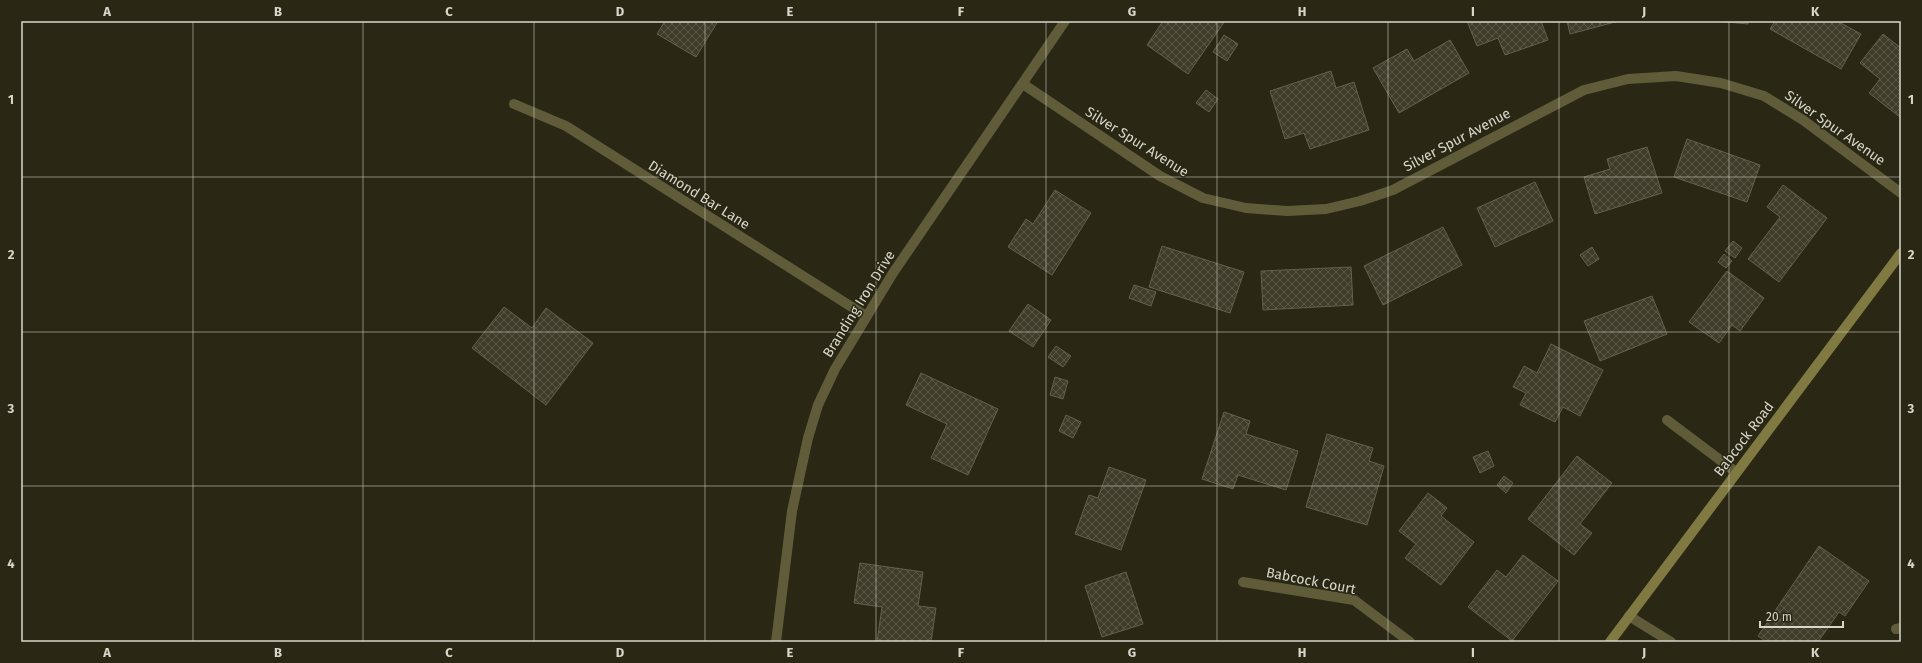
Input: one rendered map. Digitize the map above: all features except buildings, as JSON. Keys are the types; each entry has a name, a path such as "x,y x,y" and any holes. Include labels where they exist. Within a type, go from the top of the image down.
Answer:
{"street":[{"name":"Branding Iron Drive","path":"776,642 792,511 808,438 818,405 835,369 893,273 1065,21"},
{"name":"Silver Spur Avenue","path":"1023,84 1160,176 1203,198 1246,208 1287,211 1326,209 1360,201 1393,190 1584,90 1628,79 1676,76 1721,83 1764,96 1802,120 1901,193"},
{"name":"Diamond Bar Lane","path":"514,104 566,126 866,316"},
{"name":"Babcock Road","path":"1610,642 1901,253"},
{"path":"1667,420 1736,472"},
{"name":"Babcock Court","path":"1243,582 1354,600 1410,642"},
{"path":"1629,616 1671,642"}]}
